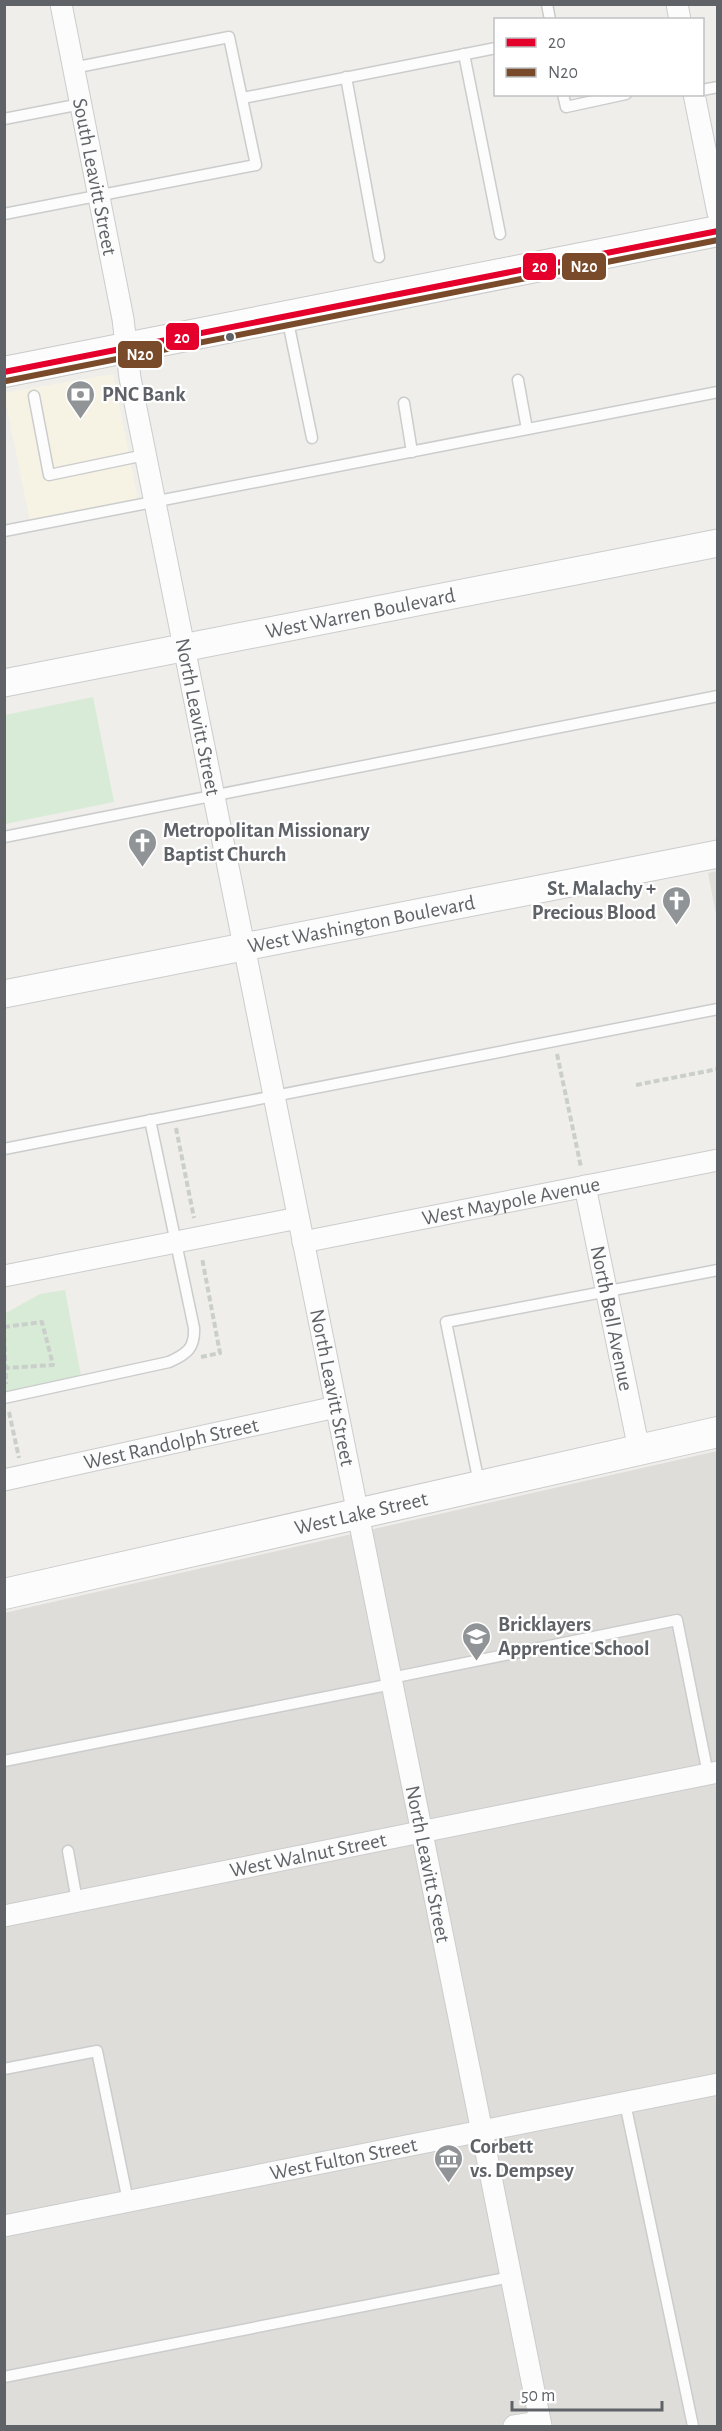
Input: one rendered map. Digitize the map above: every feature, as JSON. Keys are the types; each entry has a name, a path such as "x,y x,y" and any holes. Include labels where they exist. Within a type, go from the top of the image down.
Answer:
{"main road":[{"path":"4,372 717,231"},
{"name":"West Lake Street","path":"4,1594 717,1432"}],"street":[{"name":"South Leavitt Street","path":"61,4 123,319 126,348"},
{"path":"694,96 717,213"},
{"name":"North Leavitt Street","path":"126,348 154,502 541,2424"},
{"name":"West Warren Boulevard","path":"4,683 717,543"},
{"name":"West Washington Boulevard","path":"4,994 717,854"},
{"name":"West Maypole Avenue","path":"303,1242 717,1160"},
{"name":"North Bell Avenue","path":"585,1186 639,1450"},
{"path":"4,1276 298,1218"},
{"name":"West Randolph Street","path":"4,1480 336,1407"},
{"name":"West Walnut Street","path":"4,1916 713,1773"},
{"name":"West Fulton Street","path":"4,2226 717,2084"},
{"path":"514,2427 541,2424"}],"lane":[{"path":"4,214 256,165 230,37 73,68"},
{"path":"243,98 494,48"},
{"path":"464,54 500,234"},
{"path":"346,77 379,257"},
{"path":"563,96 566,107 617,96"},
{"path":"4,119 81,104"},
{"path":"287,316 312,438"},
{"path":"518,380 527,429"},
{"path":"4,531 717,392"},
{"path":"34,396 49,475 145,455"},
{"path":"404,403 412,452"},
{"path":"4,837 717,696"},
{"path":"4,1149 717,1009"},
{"path":"4,1398 169,1362 183,1356 192,1348 195,1341 194,1328 150,1120"},
{"path":"480,1486 446,1322 717,1270"},
{"path":"4,1761 677,1620 713,1773"},
{"path":"68,1851 77,1901"},
{"path":"4,2069 97,2051 128,2201"},
{"path":"625,2103 693,2427"},
{"path":"4,2378 511,2277"}],"path":[{"path":"555,1041 585,1186"},
{"path":"636,1085 717,1069"},
{"path":"174,1116 195,1221"},
{"path":"4,1327 42,1322 53,1365 5,1368"}],"shaded area":[{"path":"113,374 139,505 31,526 4,393"},
{"path":"718,871 717,919 708,873"},
{"path":"717,1451 717,2426 5,2426 4,1613"}],"green space":[{"path":"93,697 114,802 5,824 5,715"},
{"path":"65,1290 81,1376 5,1393 4,1314 40,1294"}],"transit line":[{"name":"20","path":"4,372 718,231"},
{"name":"N20","path":"6,381 718,240"}],"place":[{"name":"PNC Bank","path":"81,420"},
{"name":"Metropolitan Missionary Baptist Church","path":"142,868"},
{"name":"St. Malachy + Precious Blood","path":"677,926"},
{"name":"Bricklayers Apprentice School","path":"477,1662"},
{"name":"Corbett vs. Dempsey","path":"449,2184"}]}
